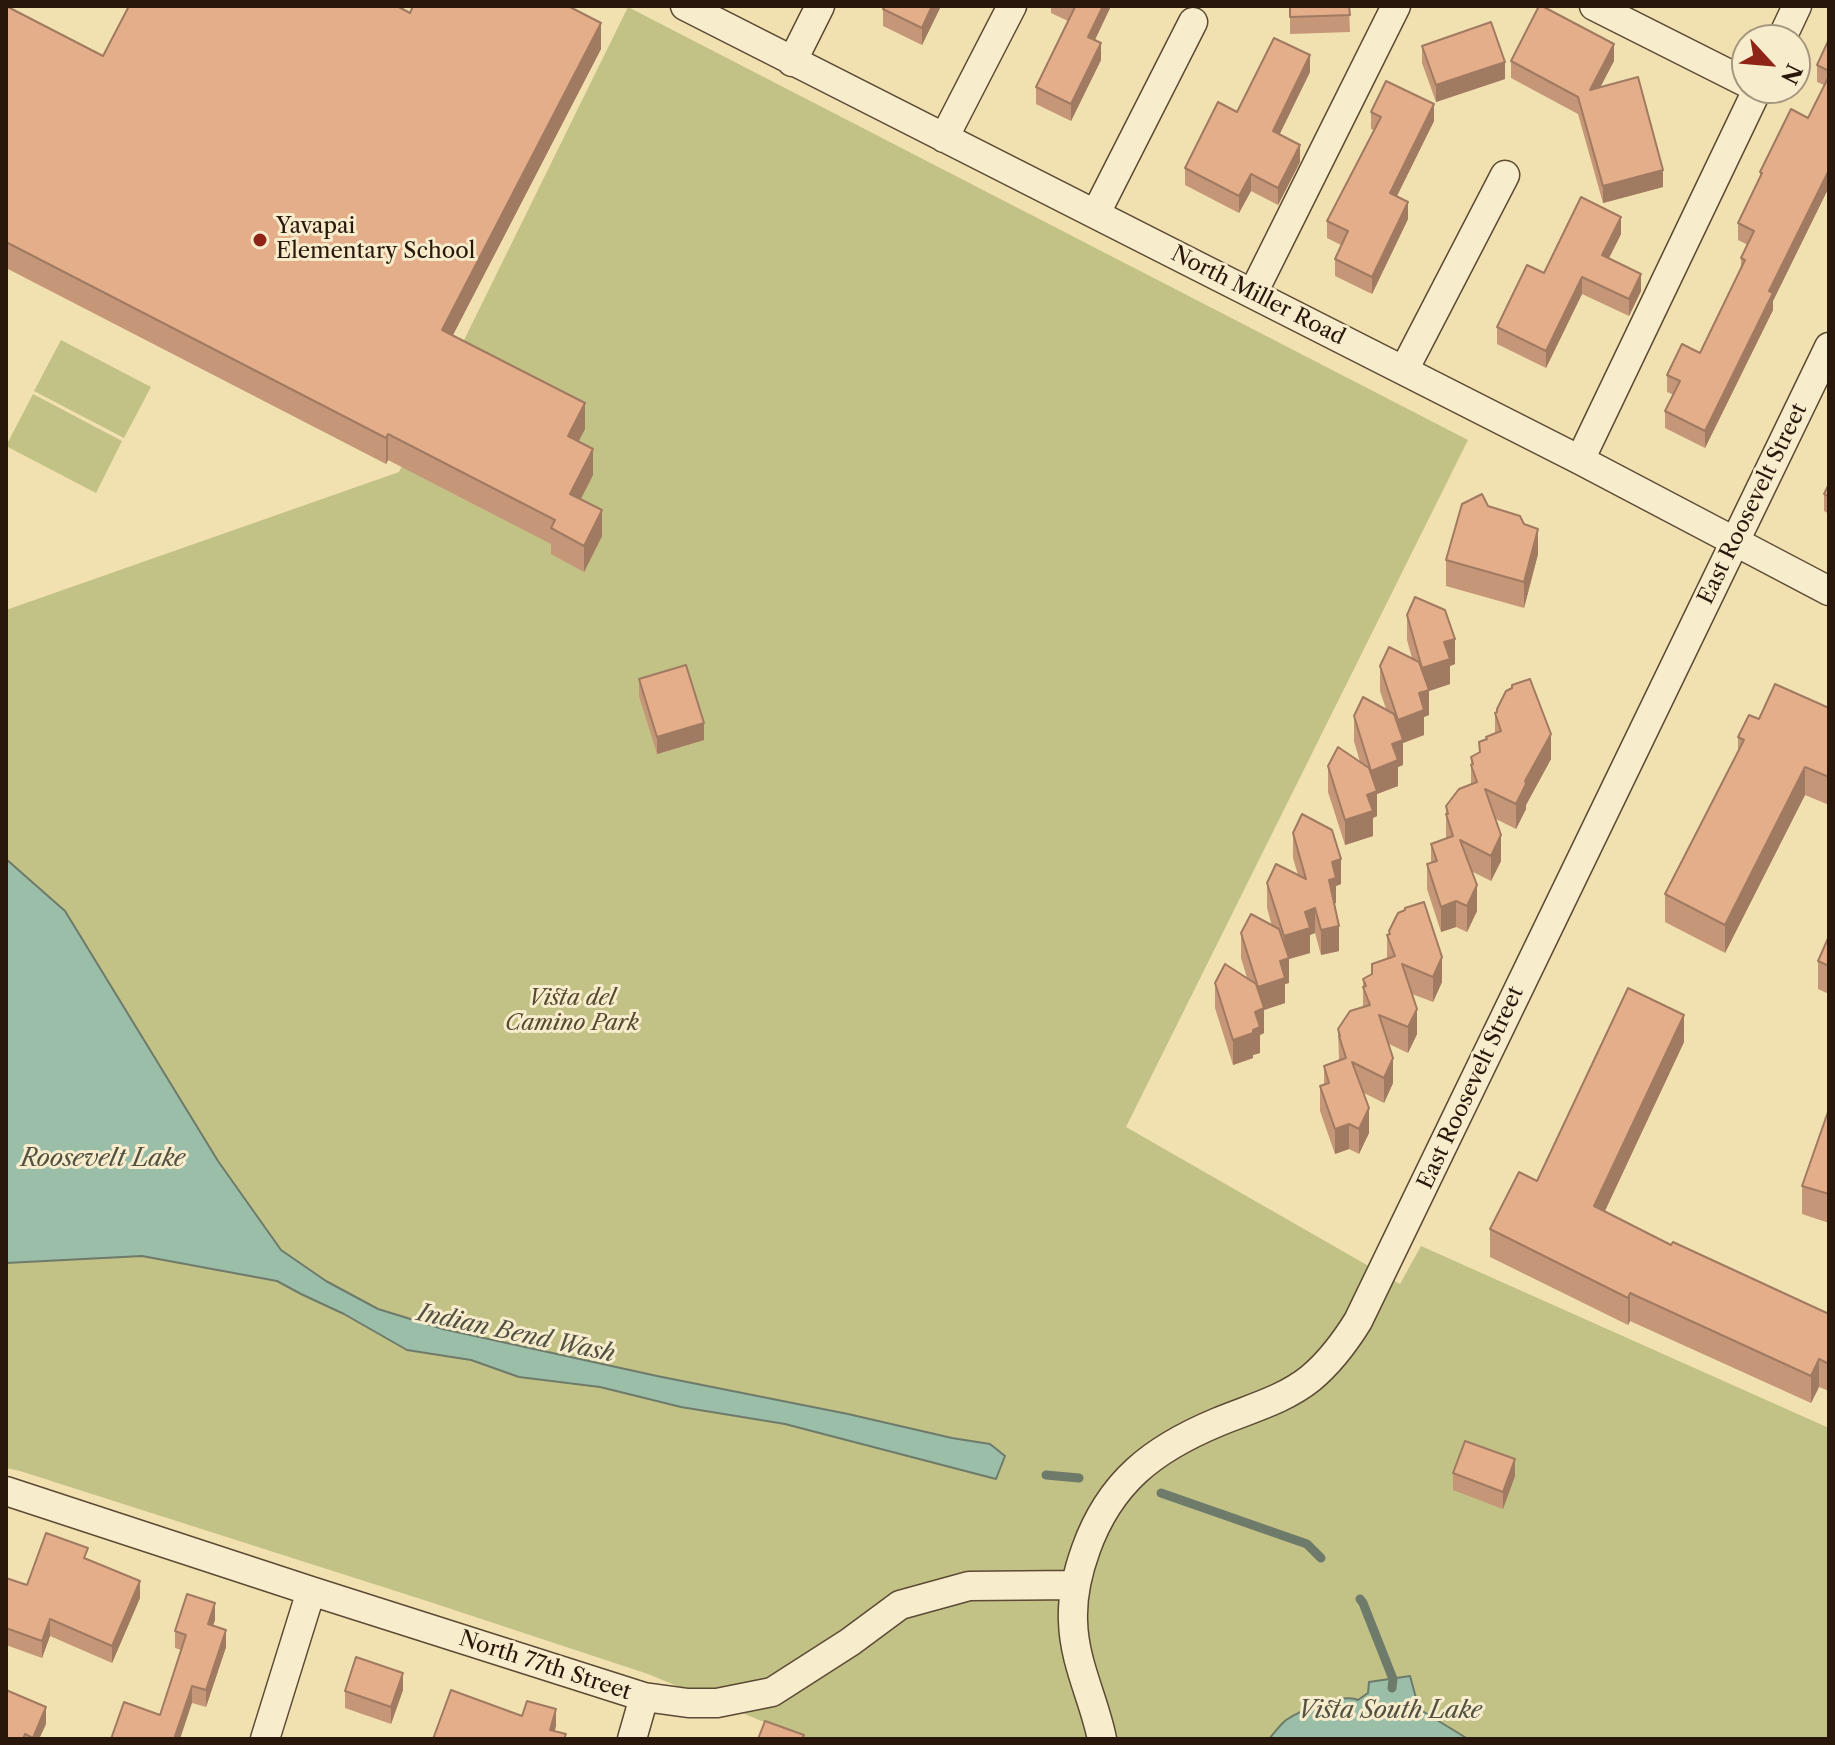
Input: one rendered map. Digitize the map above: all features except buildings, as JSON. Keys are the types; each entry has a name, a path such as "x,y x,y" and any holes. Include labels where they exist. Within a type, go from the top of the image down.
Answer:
{"street":[{"name":"North Miller Road","path":"685,6 1404,370 1829,591"},
{"path":"792,62 820,6"},
{"path":"944,138 1012,6"},
{"path":"1253,293 1396,6"},
{"path":"1594,6 1731,75"},
{"path":"1096,213 1193,22"},
{"path":"1580,460 1750,104"},
{"path":"1404,370 1505,175"},
{"name":"East Roosevelt Street","path":"1102,1739 1076,1655 1072,1619 1080,1564 1095,1523 1122,1484 1139,1468 1184,1438 1288,1393 1310,1379 1346,1340 1358,1321 1829,347"},
{"name":"North 77th Street","path":"6,1491 644,1697 688,1703 717,1703 772,1692 850,1642 900,1605 969,1586 1076,1585"},
{"path":"265,1739 311,1591"},
{"path":"632,1739 644,1697"}],"green space":[{"name":"Vista del Camino Park","path":"628,7 1468,440 1126,1127 1400,1284 1421,1246 1829,1428 1829,1739 805,1739 648,1674 6,1468 6,610 399,472"},
{"path":"61,340 151,387 124,438 34,391"},
{"path":"33,394 122,441 96,493 6,446"}],"water":[{"name":"Roosevelt Lake","path":"6,859 65,911 218,1161 281,1250 326,1281 378,1309 443,1329 990,1444 1005,1456 996,1479 785,1424 681,1407 600,1387 519,1377 471,1360 407,1350 277,1281 142,1256 6,1263"},
{"name":"Vista South Lake","path":"1410,1676 1419,1709 1468,1739 1269,1739 1286,1720 1301,1712 1333,1701 1358,1700 1368,1693 1369,1682"}],"waterway":[{"name":"Indian Bend Wash","path":"1046,1475 1079,1478"},
{"name":"Indian Bend Wash","path":"1161,1493 1307,1544 1321,1558"},
{"name":"Indian Bend Wash","path":"1360,1599 1393,1679 1392,1688"}],"place":[{"name":"Yavapai Elementary School","path":"260,240"}]}
